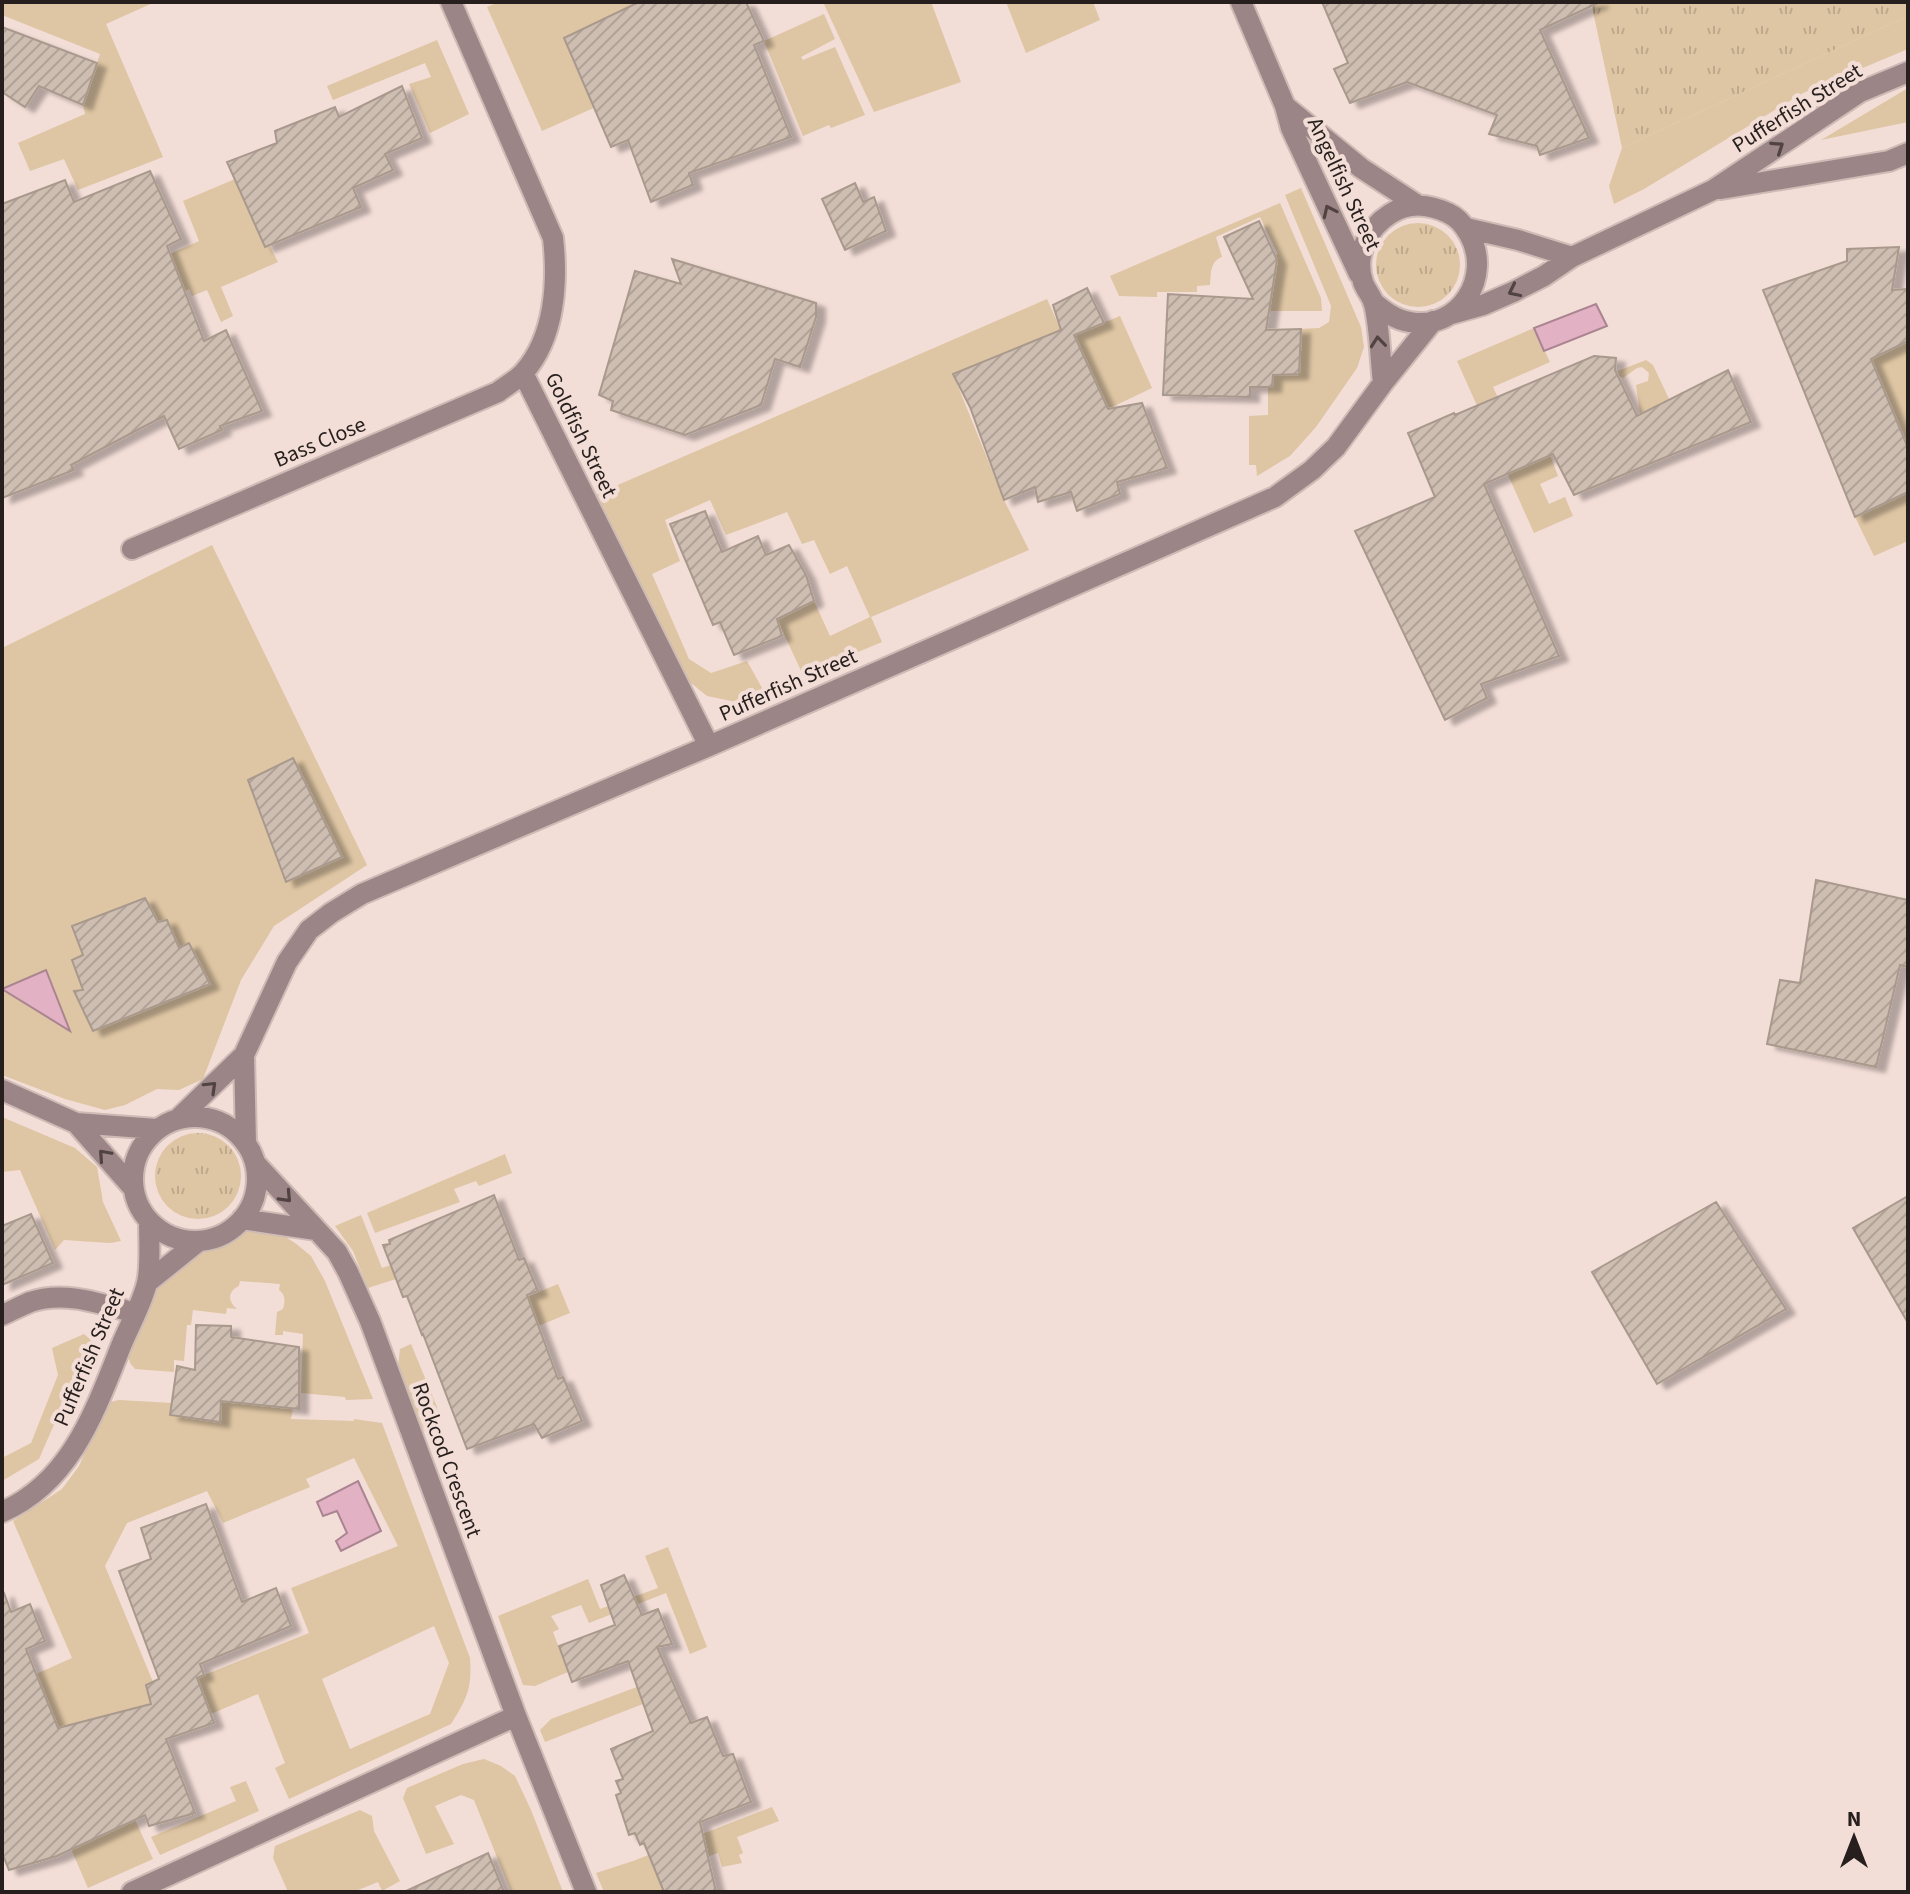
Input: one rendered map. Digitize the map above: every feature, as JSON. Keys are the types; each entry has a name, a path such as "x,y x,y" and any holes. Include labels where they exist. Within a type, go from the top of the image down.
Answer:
{"street":[{"name":"Goldfish Street","path":"451,2 553,238 556,260 547,330 523,373 709,746"},
{"name":"Angelfish Street","path":"1241,2 1285,106 1296,141 1362,281"},
{"name":"Pufferfish Street","path":"1373,302 1390,316 1411,323 1442,318 1483,305 1544,276 1572,257 1713,190 1860,92 1908,72"},
{"name":"Angelfish Street","path":"1285,106 1361,168 1416,204"},
{"name":"Pufferfish Street","path":"1713,190 1889,161 1908,153"},
{"path":"1383,383 1373,302 1362,281 1360,260 1365,240 1377,222 1395,210 1416,204 1435,207 1453,215 1466,228 1572,257"},
{"name":"Pufferfish Street","path":"178,1119 244,1055 287,962 309,930 362,894 709,746 1275,497 1312,470 1336,447 1383,383 1442,318 1466,301 1475,284 1478,265 1476,245 1466,228"},
{"name":"Bass Close","path":"132,549 498,392 523,373"},
{"name":"Pufferfish Street","path":"244,1055 246,1143"},
{"path":"2,1090 76,1123 156,1129"},
{"name":"Pufferfish Street","path":"156,1129 178,1119 197,1117 216,1120 233,1129 246,1143 256,1164"},
{"name":"Pufferfish Street","path":"2,1512 36,1492 75,1449 148,1282 149,1221 138,1206 133,1188 76,1123"},
{"path":"133,1188 134,1166 142,1145 156,1129"},
{"path":"256,1164 257,1183 253,1202 242,1219 316,1230"},
{"name":"Rockcod Crescent","path":"256,1164 337,1252 348,1272 370,1321 516,1716 586,1892"},
{"name":"Pufferfish Street","path":"148,1282 199,1241 230,1231 242,1219"},
{"path":"149,1221 172,1237 199,1241"},
{"path":"2,1315 33,1301 63,1297 135,1313"},
{"path":"132,1892 516,1716"}],"green space":[{"path":"2,2 155,2 106,24 163,157 78,190 64,159 30,171 18,143 85,114 83,105 100,54 2,15"},
{"path":"499,2 673,2 564,38 582,79 607,102 542,131 487,7"},
{"path":"823,2 931,2 961,82 874,112"},
{"path":"1006,2 1093,2 1100,20 1026,53"},
{"path":"1591,2 1908,2 1908,16 1622,148"},
{"path":"824,14 835,39 801,57 803,60 835,47 865,115 803,136 764,41"},
{"path":"1908,16 1908,49 1803,93 1614,204 1609,186 1622,148"},
{"path":"437,40 469,114 430,133 409,84 431,77 425,63 333,100 327,86"},
{"path":"1908,88 1908,122 1821,140"},
{"path":"235,179 278,262 221,287 233,316 221,322 207,290 192,296 189,289 167,299 94,288 199,241 183,201"},
{"path":"1301,188 1361,327 1364,347 1357,368 1316,427 1290,456 1257,476 1256,465 1249,465 1249,416 1268,415 1268,387 1272,387 1273,375 1299,374 1301,329 1319,328 1329,322 1331,306 1285,195"},
{"path":"1280,203 1321,298 1322,311 1269,311 1257,262 1278,254 1260,217 1216,237 1222,257 1213,265 1210,285 1197,286 1197,292 1157,292 1157,297 1119,296 1110,276"},
{"path":"1418,223 1434,226 1448,235 1457,249 1460,265 1457,281 1448,295 1434,304 1418,307 1402,304 1388,295 1379,281 1376,265 1379,249 1388,235 1402,226"},
{"path":"1047,299 1061,330 953,374 1004,500 1029,550 871,617 882,642 803,675 777,619 814,601 830,636 870,617 847,566 830,574 814,540 802,544 787,512 726,535 710,500 665,520 680,561 652,574 689,659 711,673 747,661 766,695 736,702 707,696 681,675 597,494"},
{"path":"1120,316 1152,388 1108,409 1074,335"},
{"path":"1534,328 1550,362 1493,387 1529,464 1550,455 1558,476 1540,484 1549,504 1565,497 1573,516 1534,533 1457,361"},
{"path":"1908,341 1908,448 1871,359"},
{"path":"1646,360 1653,365 1669,399 1640,414 1636,385 1648,381 1649,373 1642,367 1623,378 1618,371"},
{"path":"1908,492 1908,541 1874,556 1855,517"},
{"path":"212,545 367,865 274,926 241,980 203,1079 179,1090 157,1089 125,1105 105,1110 65,1099 2,1075 2,648"},
{"path":"2,1117 75,1148 97,1167 103,1202 121,1241 64,1240 55,1250 20,1170 2,1172"},
{"path":"198,1133 222,1140 234,1152 241,1176 234,1200 222,1212 198,1219 174,1212 162,1200 155,1176 162,1152 174,1140"},
{"path":"505,1154 512,1173 479,1186 476,1181 454,1189 460,1202 375,1233 367,1213"},
{"path":"361,1215 382,1268 391,1265 396,1279 368,1288 353,1251 335,1226"},
{"path":"258,1229 276,1231 311,1256 325,1281 373,1399 346,1400 345,1397 301,1393 303,1334 283,1331 283,1335 275,1335 277,1312 283,1309 284,1301 280,1284 240,1281 230,1296 237,1309 227,1308 226,1314 193,1310 191,1325 187,1325 184,1361 174,1360 174,1372 135,1369 130,1363 128,1355 160,1278 171,1263 243,1232"},
{"path":"558,1284 570,1313 445,1364 433,1336"},
{"path":"84,1334 91,1340 39,1459 2,1481 2,1458 31,1443 58,1375 52,1348"},
{"path":"411,1344 437,1407 435,1425 424,1431 398,1366 400,1349"},
{"path":"221,1401 293,1409 291,1419 354,1419 382,1423 470,1658 467,1693 451,1724 289,1799 275,1768 285,1763 258,1694 211,1714 197,1678 309,1633 291,1588 398,1546 354,1458 306,1479 310,1487 223,1523 207,1491 127,1523 105,1566 153,1682 146,1686 151,1704 9,1757 36,1674 72,1658 13,1521 62,1489 79,1466 110,1402 172,1403 170,1415 220,1422","holes":["434,1626 449,1663 430,1714 350,1749 322,1679"]},
{"path":"668,1547 707,1647 690,1654 666,1593 589,1623 581,1605 551,1616 559,1629 553,1632 568,1672 535,1686 523,1685 498,1616 588,1579 600,1609 658,1588 645,1556"},
{"path":"661,1678 666,1695 545,1742 540,1730 551,1719"},
{"path":"484,1759 515,1776 563,1892 511,1892 474,1800 461,1795 435,1806 454,1844 426,1854 403,1798 407,1788 463,1764"},
{"path":"246,1781 259,1811 160,1855 151,1837 236,1801 230,1787"},
{"path":"772,1807 779,1821 737,1837 743,1853 739,1855 742,1863 722,1867 718,1853 685,1864 664,1892 604,1892 596,1873"},
{"path":"360,1810 372,1816 374,1831 400,1881 382,1891 378,1882 353,1892 288,1892 273,1858 275,1846"},
{"path":"132,1813 153,1859 88,1888 71,1849 112,1830"}],"shaded area":[{"path":"1596,304 1607,326 1544,351 1534,328"},
{"path":"46,970 70,1031 2,989"},
{"path":"358,1481 381,1531 341,1551 336,1541 347,1533 337,1511 323,1516 317,1502"}],"building":[{"path":"639,2 746,2 764,41 754,45 791,137 689,173 693,185 651,202 628,140 611,147 564,38"},
{"path":"1322,2 1600,2 1540,30 1589,138 1540,155 1537,146 1489,134 1497,115 1407,82 1350,103 1334,69 1348,63"},
{"path":"2,27 97,63 83,105 39,86 25,107 2,92"},
{"path":"402,86 422,138 385,154 393,170 353,188 361,207 265,247 227,162 277,143 275,131 335,107 339,117"},
{"path":"150,171 181,239 167,246 204,341 226,330 262,411 220,426 222,430 179,449 164,416 71,465 74,470 2,498 2,204 65,180 74,202"},
{"path":"855,183 863,202 874,197 886,231 845,250 822,199"},
{"path":"1259,221 1277,260 1266,330 1301,329 1299,374 1273,375 1272,387 1250,387 1250,397 1163,395 1168,294 1253,299 1224,237"},
{"path":"1899,247 1892,290 1908,289 1908,341 1871,359 1908,448 1908,492 1855,517 1763,290 1847,261 1847,249"},
{"path":"672,259 816,303 816,317 800,367 775,359 761,405 685,435 611,410 613,401 599,395 635,271 681,284"},
{"path":"1087,288 1104,323 1074,335 1108,409 1142,403 1167,468 1117,482 1120,494 1077,511 1071,492 1038,502 1035,487 1004,500 970,407 953,374 1061,330 1053,305"},
{"path":"1594,356 1616,358 1615,370 1637,416 1728,370 1751,422 1574,495 1553,454 1484,484 1559,656 1481,684 1487,698 1445,720 1355,531 1435,497 1408,433"},
{"path":"705,511 722,552 758,536 766,555 789,545 806,575 814,601 777,619 782,636 734,655 720,622 713,625 670,524"},
{"path":"293,758 342,857 286,882 248,780"},
{"path":"1816,880 1908,900 1908,967 1900,965 1876,1067 1767,1044 1780,980 1800,983"},
{"path":"145,898 158,922 167,920 179,948 189,943 210,984 93,1031 74,991 83,990 72,960 83,955 72,926"},
{"path":"494,1195 519,1260 524,1258 538,1291 527,1295 558,1379 563,1377 582,1421 542,1438 534,1424 467,1449 423,1334 407,1296 403,1297 383,1245"},
{"path":"1908,1196 1908,1323 1853,1228"},
{"path":"1716,1202 1786,1309 1657,1384 1592,1272"},
{"path":"31,1214 53,1263 2,1285 2,1226"},
{"path":"196,1325 231,1326 231,1337 299,1347 299,1409 221,1401 220,1422 170,1415 177,1366 195,1370"},
{"path":"206,1504 242,1602 276,1588 291,1626 200,1664 204,1675 197,1678 214,1723 166,1739 195,1813 149,1826 145,1815 57,1856 9,1870 2,1853 2,1594 11,1612 30,1604 45,1641 26,1649 58,1728 151,1704 146,1685 159,1679 119,1571 151,1559 141,1528"},
{"path":"624,1575 642,1615 658,1609 672,1644 657,1647 691,1723 707,1717 723,1756 733,1754 751,1802 700,1822 716,1892 664,1892 644,1843 640,1845 635,1833 629,1835 616,1795 621,1793 616,1781 623,1779 611,1749 653,1731 628,1661 572,1682 559,1646 615,1625 601,1585"},
{"path":"488,1853 504,1892 404,1892"}]}
